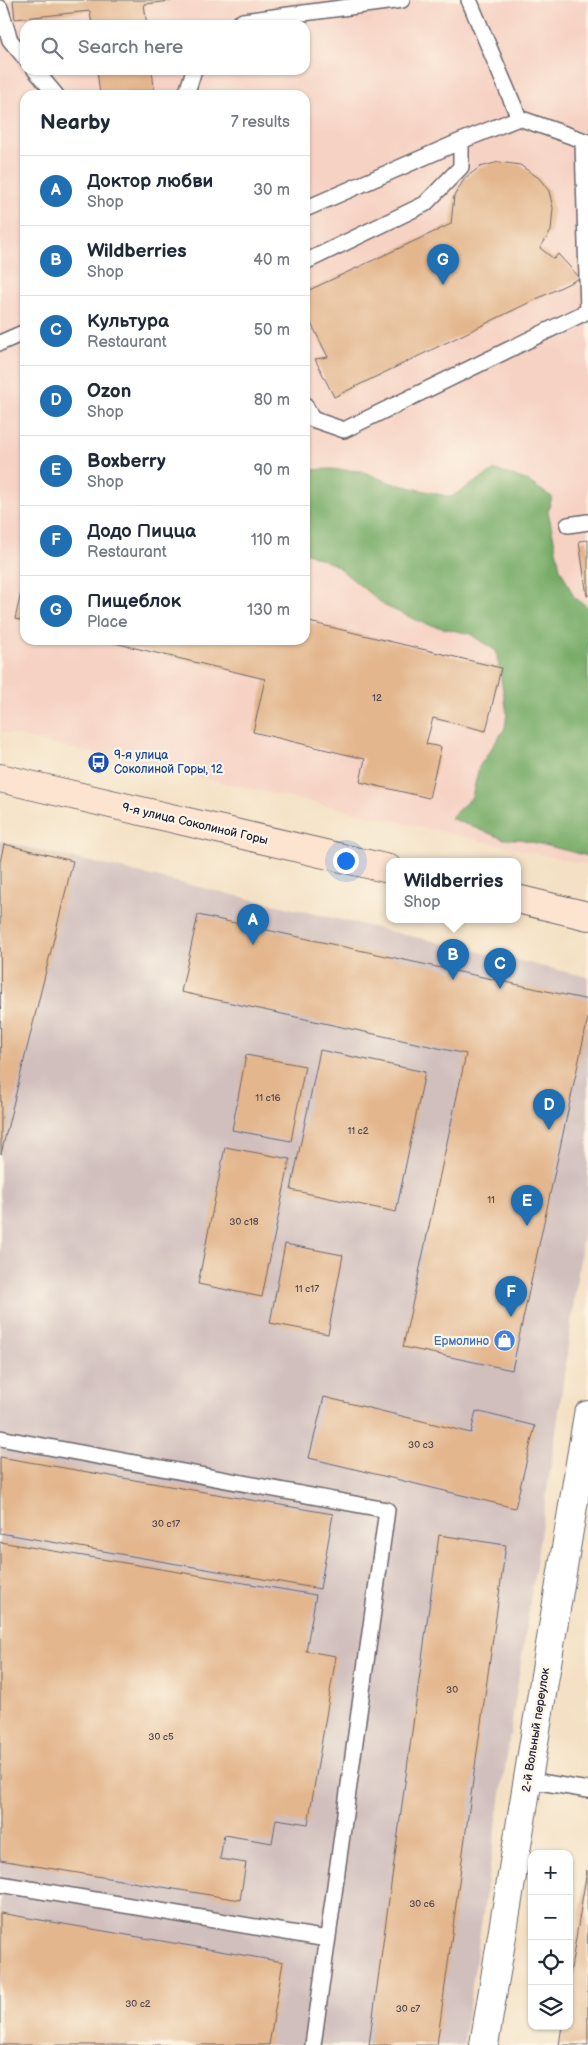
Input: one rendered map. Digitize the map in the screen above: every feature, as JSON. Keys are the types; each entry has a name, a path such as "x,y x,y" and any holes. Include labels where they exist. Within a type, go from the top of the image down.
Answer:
{"street":[{"name":"9-я улица Соколиной Горы","path":"0,778 386,868"},
{"path":"521,900 588,916"},
{"name":"2-й Вольный переулок","path":"484,2045 587,1430"}],"lane":[{"path":"251,20 402,0"},
{"path":"469,0 519,118"},
{"path":"0,8 10,40 20,52"},
{"path":"39,75 52,90"},
{"path":"188,90 192,75"},
{"path":"310,207 461,141 519,118 586,142 588,311 344,430 312,419 310,415"},
{"path":"310,260 426,204 461,167 461,141"},
{"path":"0,342 20,334"},
{"path":"568,525 588,522"},
{"path":"0,1438 387,1510 313,2045"},
{"path":"528,1780 588,1790"},
{"path":"0,1884 327,1939"}],"shaded area":[{"path":"0,0 588,0 588,865 0,732"},
{"path":"0,841 588,977 588,1199 560,1405 463,2045 0,2045"}],"green space":[{"path":"310,470 361,471 391,483 451,497 495,470 526,480 552,497 548,511 560,568 574,597 588,607 588,856 520,839 504,839 450,818 472,797 479,767 505,728 507,713 496,651 470,634 425,624 385,606 335,565 310,554"}],"building":[{"path":"13,0 171,1 144,4 146,20 91,20 90,11 15,19"},
{"path":"98,75 153,75 154,90 99,90"},
{"path":"499,162 520,165 539,178 549,191 553,208 551,231 540,248 554,259 558,254 580,278 334,397 315,359 328,357 310,321 310,290 451,224 454,196 465,178 480,167"},
{"path":"588,540 588,596 587,596 579,541"},
{"path":"20,597 20,620 15,619"},
{"path":"310,622 501,668 486,731 433,718 426,744 441,747 429,798 360,782 365,759 253,732 265,679 123,645 310,645"},
{"path":"4,844 73,861 1,1154 0,862"},
{"path":"198,915 588,1000 588,1018 512,1370 403,1347 466,1054 181,992"},
{"path":"320,1050 425,1072 396,1212 291,1190"},
{"path":"246,1055 305,1066 291,1141 232,1130"},
{"path":"225,1147 290,1159 262,1297 198,1284"},
{"path":"285,1244 343,1255 328,1334 270,1323"},
{"path":"324,1397 471,1433 476,1411 535,1426 515,1508 309,1458"},
{"path":"0,1457 333,1514 320,1589 0,1533"},
{"path":"439,1535 506,1545 437,2045 369,2045"},
{"path":"0,1542 316,1595 306,1651 336,1656 308,1824 276,1819 272,1843 224,1835 220,1859 246,1863 240,1900 0,1860"},
{"path":"587,1870 588,2045 559,2045 561,2030 573,2030 573,1956"},
{"path":"0,1913 283,1962 269,2045 0,2045"}],"place":[{"name":"Пищеблок","path":"443,285"},
{"name":"9-я улица Соколиной Горы, 12","path":"98,762"},
{"name":"Доктор любви","path":"253,945"},
{"name":"Wildberries","path":"453,980"},
{"name":"Культура","path":"500,989"},
{"name":"Ozon","path":"549,1130"},
{"name":"Boxberry","path":"527,1226"},
{"name":"Додо Пицца","path":"511,1317"},
{"name":"Ермолино","path":"505,1341"}]}
